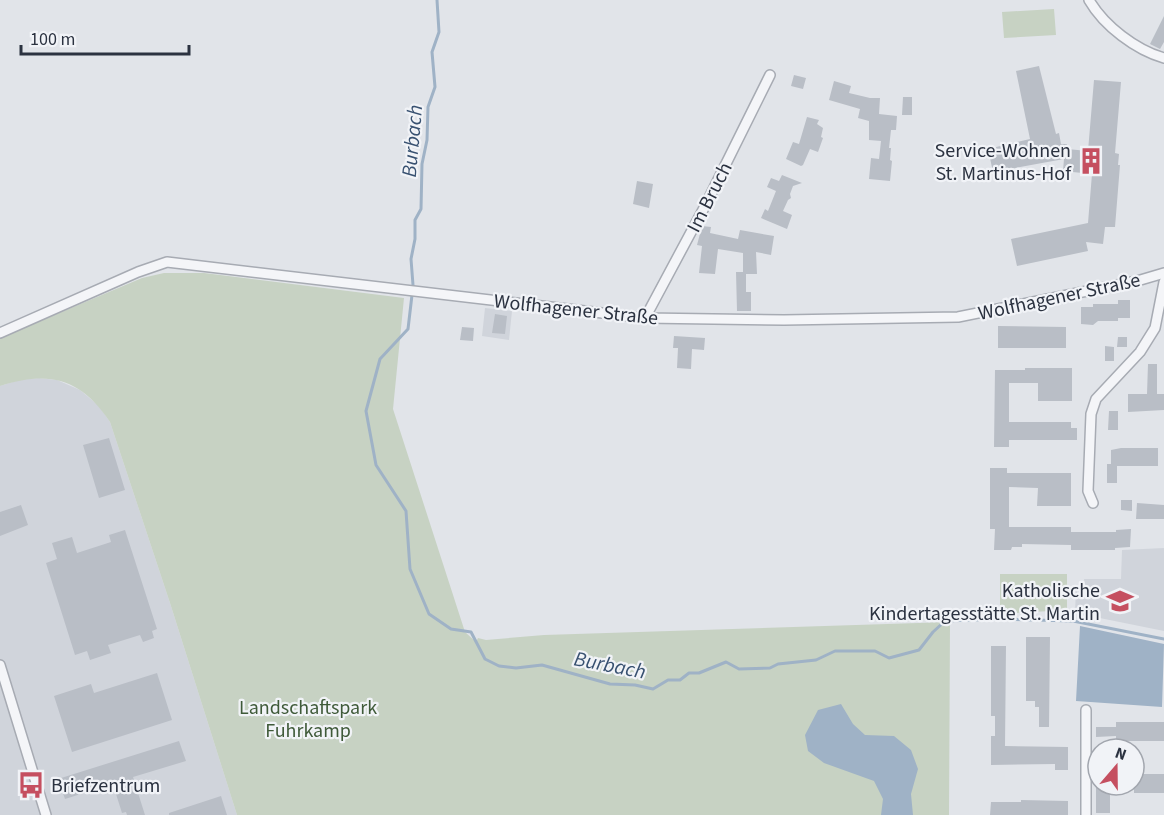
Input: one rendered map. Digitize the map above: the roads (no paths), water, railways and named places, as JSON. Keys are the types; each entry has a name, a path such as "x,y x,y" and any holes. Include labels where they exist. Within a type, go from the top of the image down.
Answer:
{"street":[{"path":"1089,0 1108,24 1151,55 1164,58"},
{"name":"Im Bruch","path":"645,318 705,206 770,75"},
{"name":"Wolfhagener Straße","path":"0,333 138,272 167,262 645,318 784,320 958,317 1137,281 1164,273"},
{"path":"1093,503 1088,491 1091,414 1096,399 1140,352 1155,328 1164,282"},
{"path":"0,665 46,815"},
{"path":"1086,710 1086,815"}],"water":[{"path":"1080,626 1164,644 1162,707 1076,701"},
{"path":"841,704 853,724 865,735 894,736 911,750 918,769 911,794 913,815 881,815 883,799 874,781 824,763 808,751 805,735 818,710"}],"waterway":[{"name":"Burbach","path":"413,285 411,259 415,239 415,220 421,209 422,164 427,140 428,107 435,87 432,52 439,32 437,0"},
{"name":"Burbach","path":"412,295 408,329 380,359 366,411 376,465 406,511 410,569 429,614 451,629 471,632 485,659 499,666 516,668 542,665 610,684 635,685 653,689 668,680 680,680 689,673 699,673 726,662 739,669 770,668 778,664 816,660 835,651 875,651 889,658 919,650 945,621 1002,619 1073,621 1164,639"}],"place":[{"name":"Service-Wohnen St. Martinus-Hof","path":"1091,161"},
{"name":"Katholische Kindertagesstätte St. Martin","path":"1120,601"},
{"name":"Briefzentrum","path":"31,785"}],"park label":[{"name":"Landschaftspark Fuhrkamp","path":"308,718"}]}
